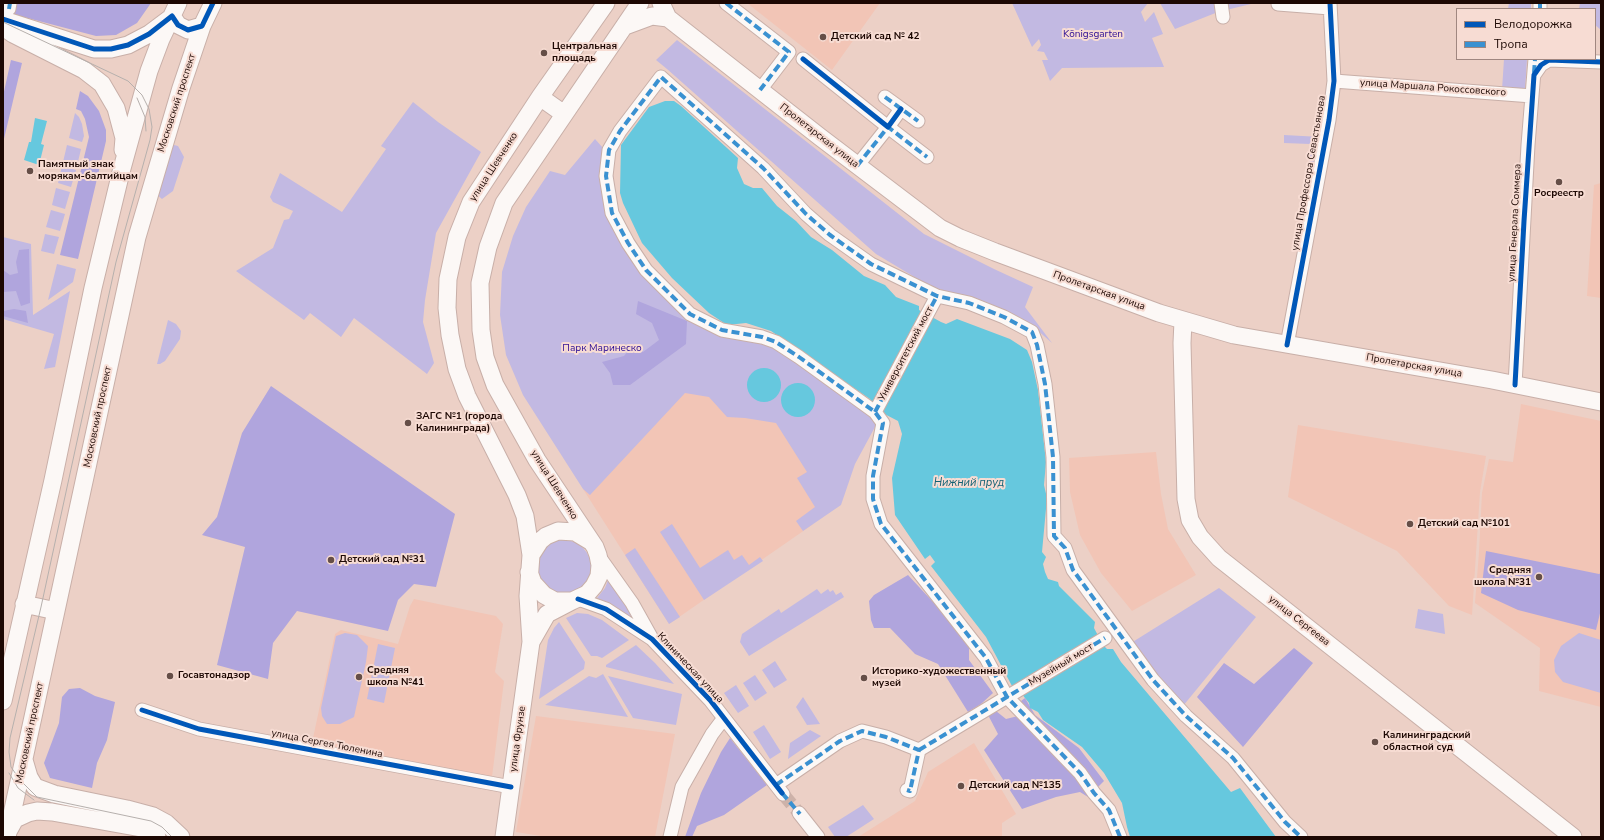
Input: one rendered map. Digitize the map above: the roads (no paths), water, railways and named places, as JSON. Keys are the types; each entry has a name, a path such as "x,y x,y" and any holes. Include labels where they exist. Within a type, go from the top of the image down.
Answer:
{"main road":[{"name":"Московский проспект","path":"8,834 137,237 159,158 202,26 213,3"},
{"name":"улица Шевченко","path":"575,600 555,601 544,595 533,583 525,516 517,495 467,396 457,369 450,335 448,279 457,237 471,202 540,97 606,3"},
{"name":"улица Шевченко","path":"594,548 537,460 495,385 485,357 480,330 480,283 488,247 504,203 640,3"},
{"name":"Пролетарская улица","path":"661,3 668,18 857,166 940,228 960,238 1183,320 1234,335 1515,384 1601,402"},
{"path":"175,10 178,25 188,30 202,26"},
{"path":"5,18 94,49 111,49 128,44 148,34 175,10"},
{"path":"3,701 53,480 93,288 121,172 149,71 175,10"},
{"path":"625,26 652,16 668,18"},
{"path":"5,18 13,34 84,70 102,84 116,108 124,138 121,172"},
{"path":"540,97 564,114"},
{"name":"улица Сергеева","path":"1183,320 1182,343 1186,499 1190,520 1200,537 1219,558 1573,837"},
{"name":"улица Шевченко","path":"530,564 540,541 546,536 558,531 575,532 594,548"},
{"path":"575,600 587,594 597,581 600,565 594,548"},
{"name":"улица Фрунзе","path":"504,837 531,642 528,596 530,564"},
{"name":"улица Фрунзе","path":"531,642 547,614 575,600"},
{"path":"24,604 56,611"},
{"path":"24,760 29,777 35,787 54,794 153,816 166,823 181,837"},
{"path":"8,834 15,819 36,811 44,811 141,828 157,837"}],"street":[{"path":"726,3 789,52 760,90"},
{"path":"1221,3 1223,17"},
{"path":"1278,4 1330,5"},
{"name":"улица Профессора Севастьянова","path":"1287,345 1329,120 1334,81 1330,5"},
{"path":"802,59 927,157"},
{"name":"улица Генерала Соммера","path":"1515,384 1524,214 1535,60"},
{"path":"1534,75 1542,64 1549,60 1601,62"},
{"path":"1120,837 1109,810 1094,793 1080,773 1012,694 986,658 881,524 873,499 873,476 883,423 875,412 776,342 722,330 690,314 646,270 628,243 612,213 606,176 609,150 620,131 661,78 763,168 806,214 830,236 871,264 937,296 969,303 1004,317 1032,332 1037,345 1047,398 1053,457 1054,536 1065,548 1073,570 1153,680 1186,716 1233,758 1285,822 1301,837"},
{"name":"улица Маршала Рокоссовского","path":"1334,81 1532,96"},
{"path":"884,97 918,121"},
{"path":"857,166 901,108"},
{"name":"Университетский мост","path":"875,412 937,296"},
{"name":"Клиническая улица","path":"594,548 632,603 652,639"},
{"name":"Клиническая улица","path":"575,600 606,609 652,639 706,696 780,791 840,741 862,731 886,737 919,750"},
{"name":"Музейный мост","path":"919,750 1105,638"},
{"name":"улица Сергея Тюленина","path":"142,710 198,729 511,787"},
{"path":"670,837 682,787 712,734 724,718"},
{"path":"907,790 910,791 919,750"},
{"path":"799,813 818,837"}],"water":[{"name":"Нижний пруд","path":"665,101 674,101 681,106 738,158 737,168 744,184 753,188 762,188 777,206 796,221 811,237 832,250 864,276 885,285 896,297 919,306 919,310 941,322 946,324 957,319 1010,339 1027,350 1032,362 1038,390 1046,462 1044,485 1047,498 1042,552 1046,557 1043,564 1048,579 1058,582 1059,586 1095,622 1094,628 1103,645 1107,649 1113,649 1121,662 1231,792 1240,788 1276,837 1130,837 1122,803 1104,773 1082,747 1043,720 1038,712 1030,708 1029,703 1017,688 1012,686 986,637 931,566 935,562 930,555 925,559 895,515 892,478 902,434 898,421 873,408 870,399 771,331 746,323 727,325 709,313 672,278 642,243 623,203 620,193 621,145 649,107"},
{"path":"35,118 47,121 41,144 44,145 39,165 24,160 29,142 31,142"},
{"path":"764,368 770,369 776,373 780,379 780,391 776,397 770,401 764,402 758,401 752,397 748,391 747,385 748,379 752,373 758,369"},
{"path":"795,383 801,383 810,388 814,394 814,406 810,412 801,417 795,417 786,412 781,403 781,397 786,388"}],"tunnel":[{"path":"783,794 799,813"}],"tram line":[{"path":"3,22 128,81 142,95 149,109 152,127 150,140 116,262 41,607 10,738 9,752 11,767 20,780 37,797 151,821 162,827 172,837"},
{"path":"137,98 145,117 146,131"},
{"path":"9,773 18,788 34,800"}],"place":[{"name":"Детский сад № 42","path":"823,37"},
{"name":"Центральная площадь","path":"544,53"},
{"name":"Памятный знак морякам-балтийцам","path":"30,171"},
{"name":"Росрeeстр","path":"1559,182"},
{"name":"ЗАГС №1 (города Калининграда)","path":"408,423"},
{"name":"Детский сад №101","path":"1410,524"},
{"name":"Детский сад №31","path":"331,560"},
{"name":"Средняя школа №31","path":"1539,577"},
{"name":"Госавтонадзор","path":"170,676"},
{"name":"Средняя школа №41","path":"359,677"},
{"name":"Историко-художественный музей","path":"864,678"},
{"name":"Калининградский областной суд","path":"1375,742"},
{"name":"Детский сад №135","path":"961,786"}],"park label":[{"name":"Königsgarten","path":"1093,35"},
{"name":"Парк Маринеско","path":"602,349"}]}
